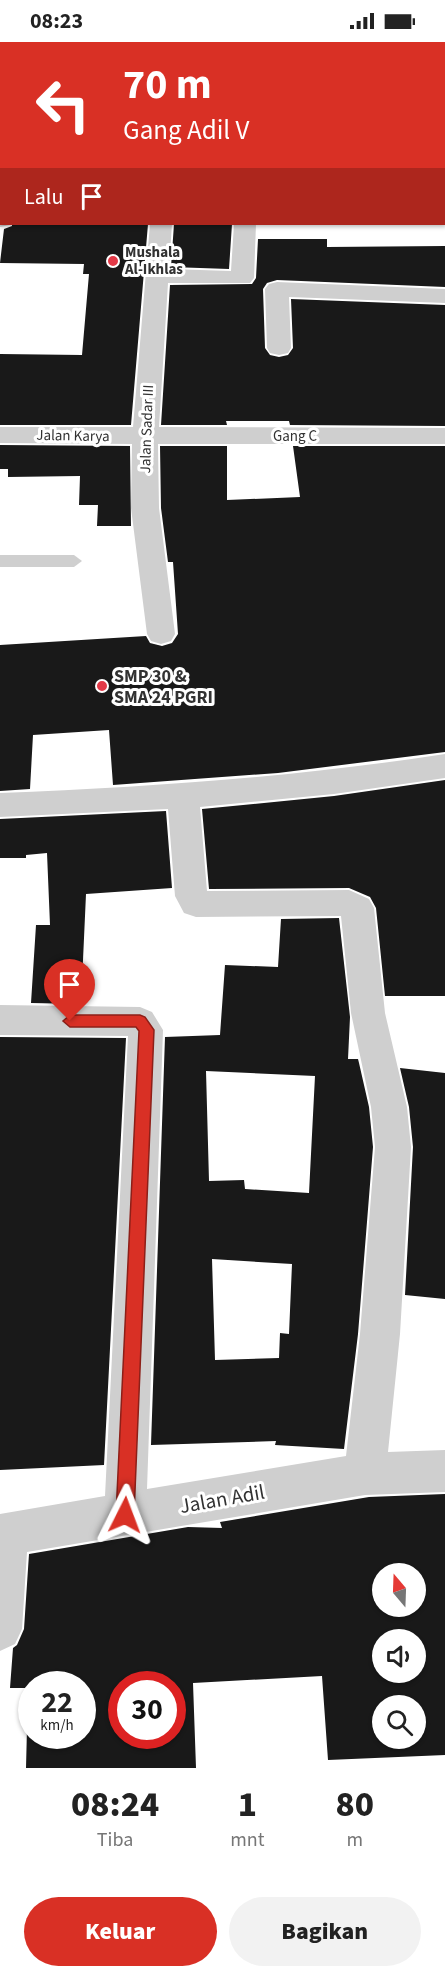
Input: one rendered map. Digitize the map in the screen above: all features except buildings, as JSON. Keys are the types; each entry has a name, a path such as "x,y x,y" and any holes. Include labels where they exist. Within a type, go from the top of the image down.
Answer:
{"street":[{"name":"Jalan Sadar III","path":"161,225 145,437 145,508 161,634"},
{"path":"158,276 242,278 245,225"},
{"path":"279,348 277,289 445,296"},
{"name":"Jalan Karya","path":"0,435 145,437"},
{"name":"Gang C","path":"145,437 445,436"},
{"path":"0,805 183,797 330,784 445,766"},
{"path":"183,797 191,896 196,904 349,903 357,908 368,1013 389,1107 393,1147 380,1334 366,1474"},
{"path":"0,1020 140,1022 146,1030 125,1515"},
{"name":"Jalan Adil","path":"4,1535 366,1474 445,1472"},
{"path":"0,1629 4,1535"}],"lane":[{"path":"0,561 74,561"}],"place":[{"name":"Mushala Al-Ikhlas","path":"113,261"},
{"name":"SMP 30 & SMA 24 PGRI","path":"102,686"}],"route":[{"path":"70,1021 140,1022 146,1030 125,1515"}]}
